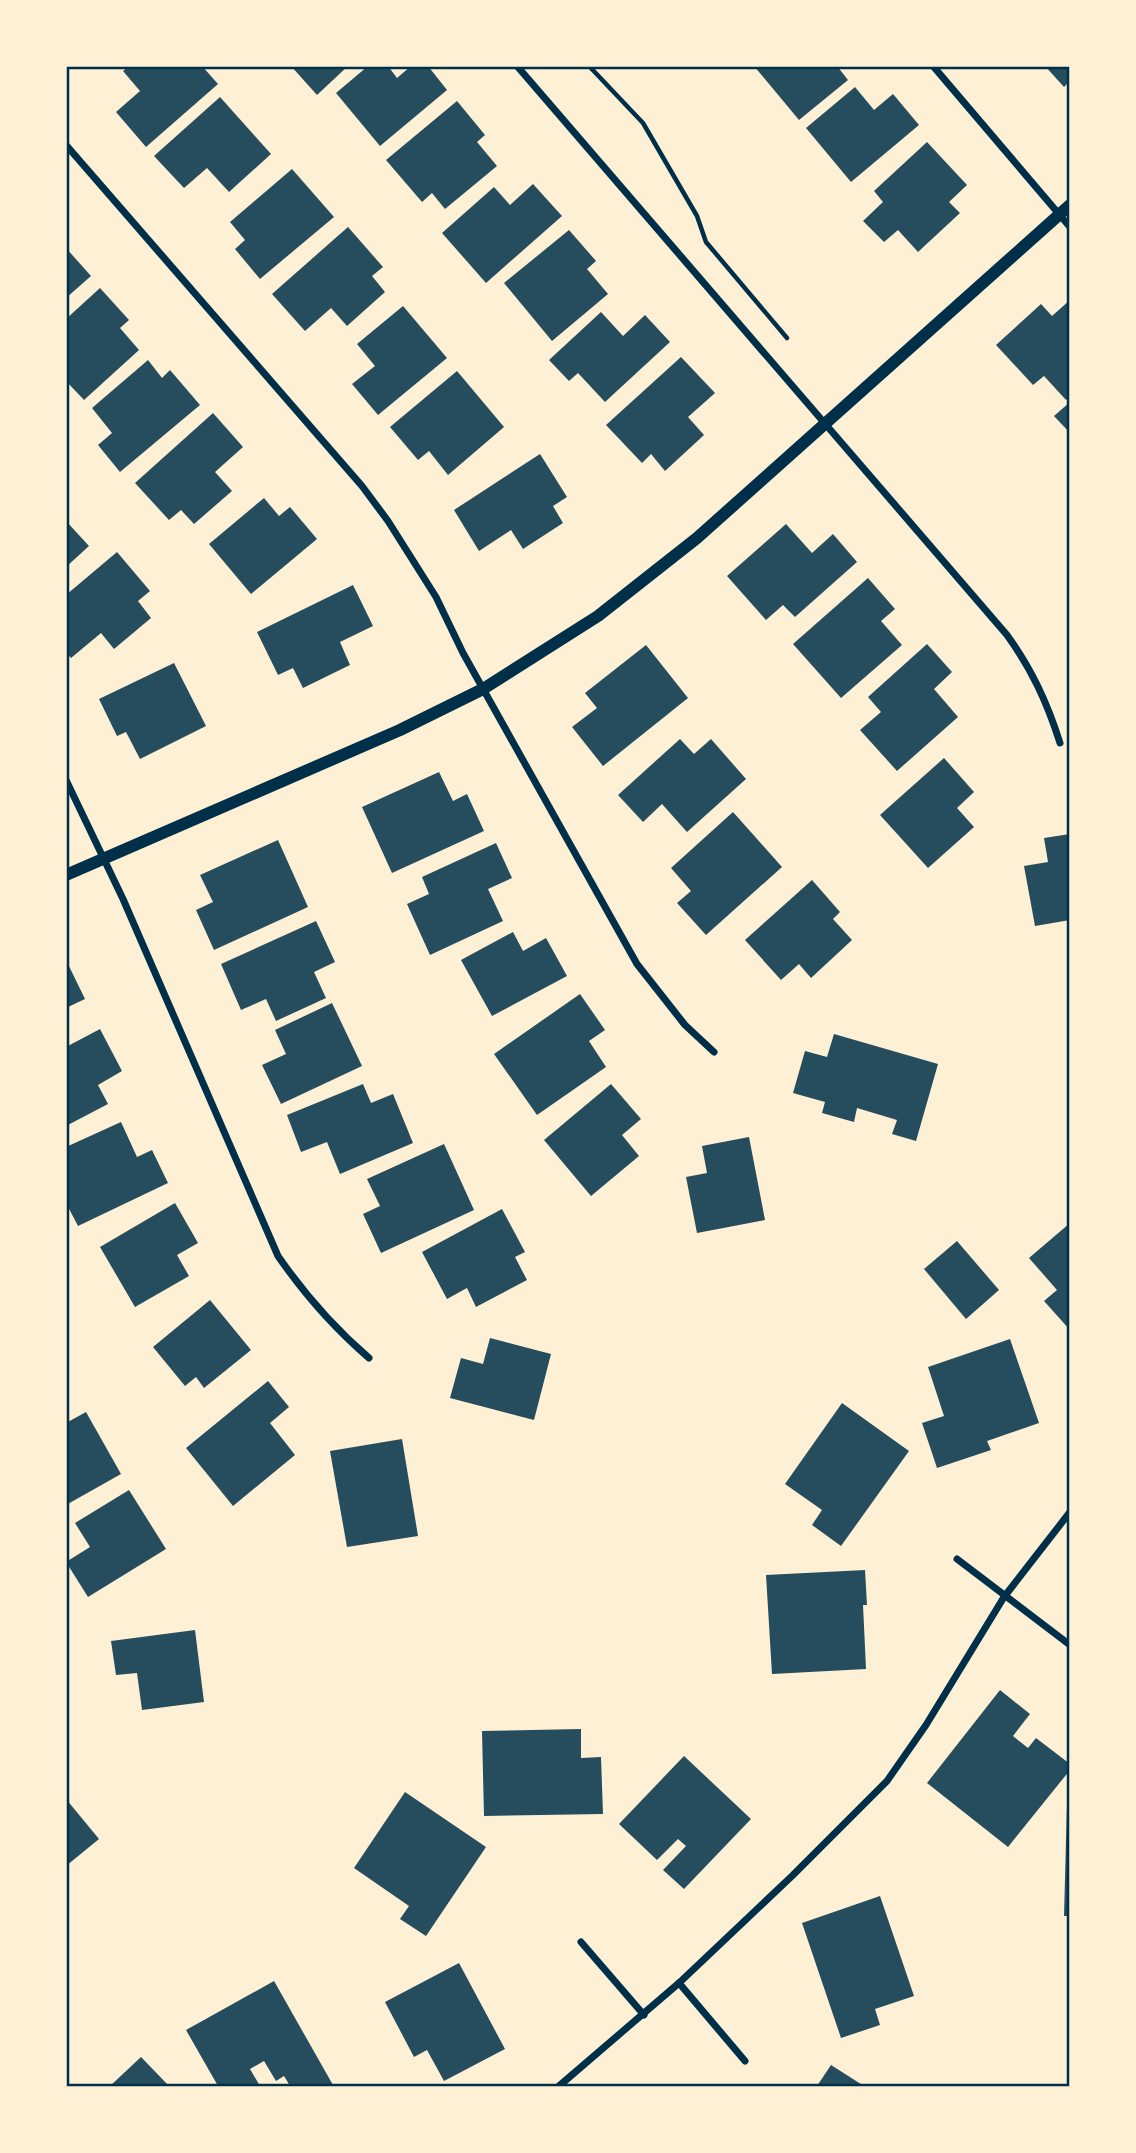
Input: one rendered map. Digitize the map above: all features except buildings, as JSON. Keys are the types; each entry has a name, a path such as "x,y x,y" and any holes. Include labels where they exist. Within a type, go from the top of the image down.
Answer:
{"street":[{"path":"517,66 1007,635 1028,665 1046,699 1059,743"},
{"path":"933,66 1069,227"},
{"path":"66,145 362,486 388,521 436,597 483,689 636,964 685,1025 713,1052"},
{"path":"66,875 400,730 483,689 598,616 697,538 1069,205"},
{"path":"66,780 104,859 278,1256 302,1292 330,1324 369,1358"},
{"path":"559,2087 679,1983 792,1877 887,1781 926,1726 1004,1597 1069,1512"},
{"path":"957,1559 1069,1645"},
{"path":"581,1942 644,2015"},
{"path":"679,1983 745,2061"}],"path":[{"path":"589,66 643,123 697,216 706,242 787,338"}]}
